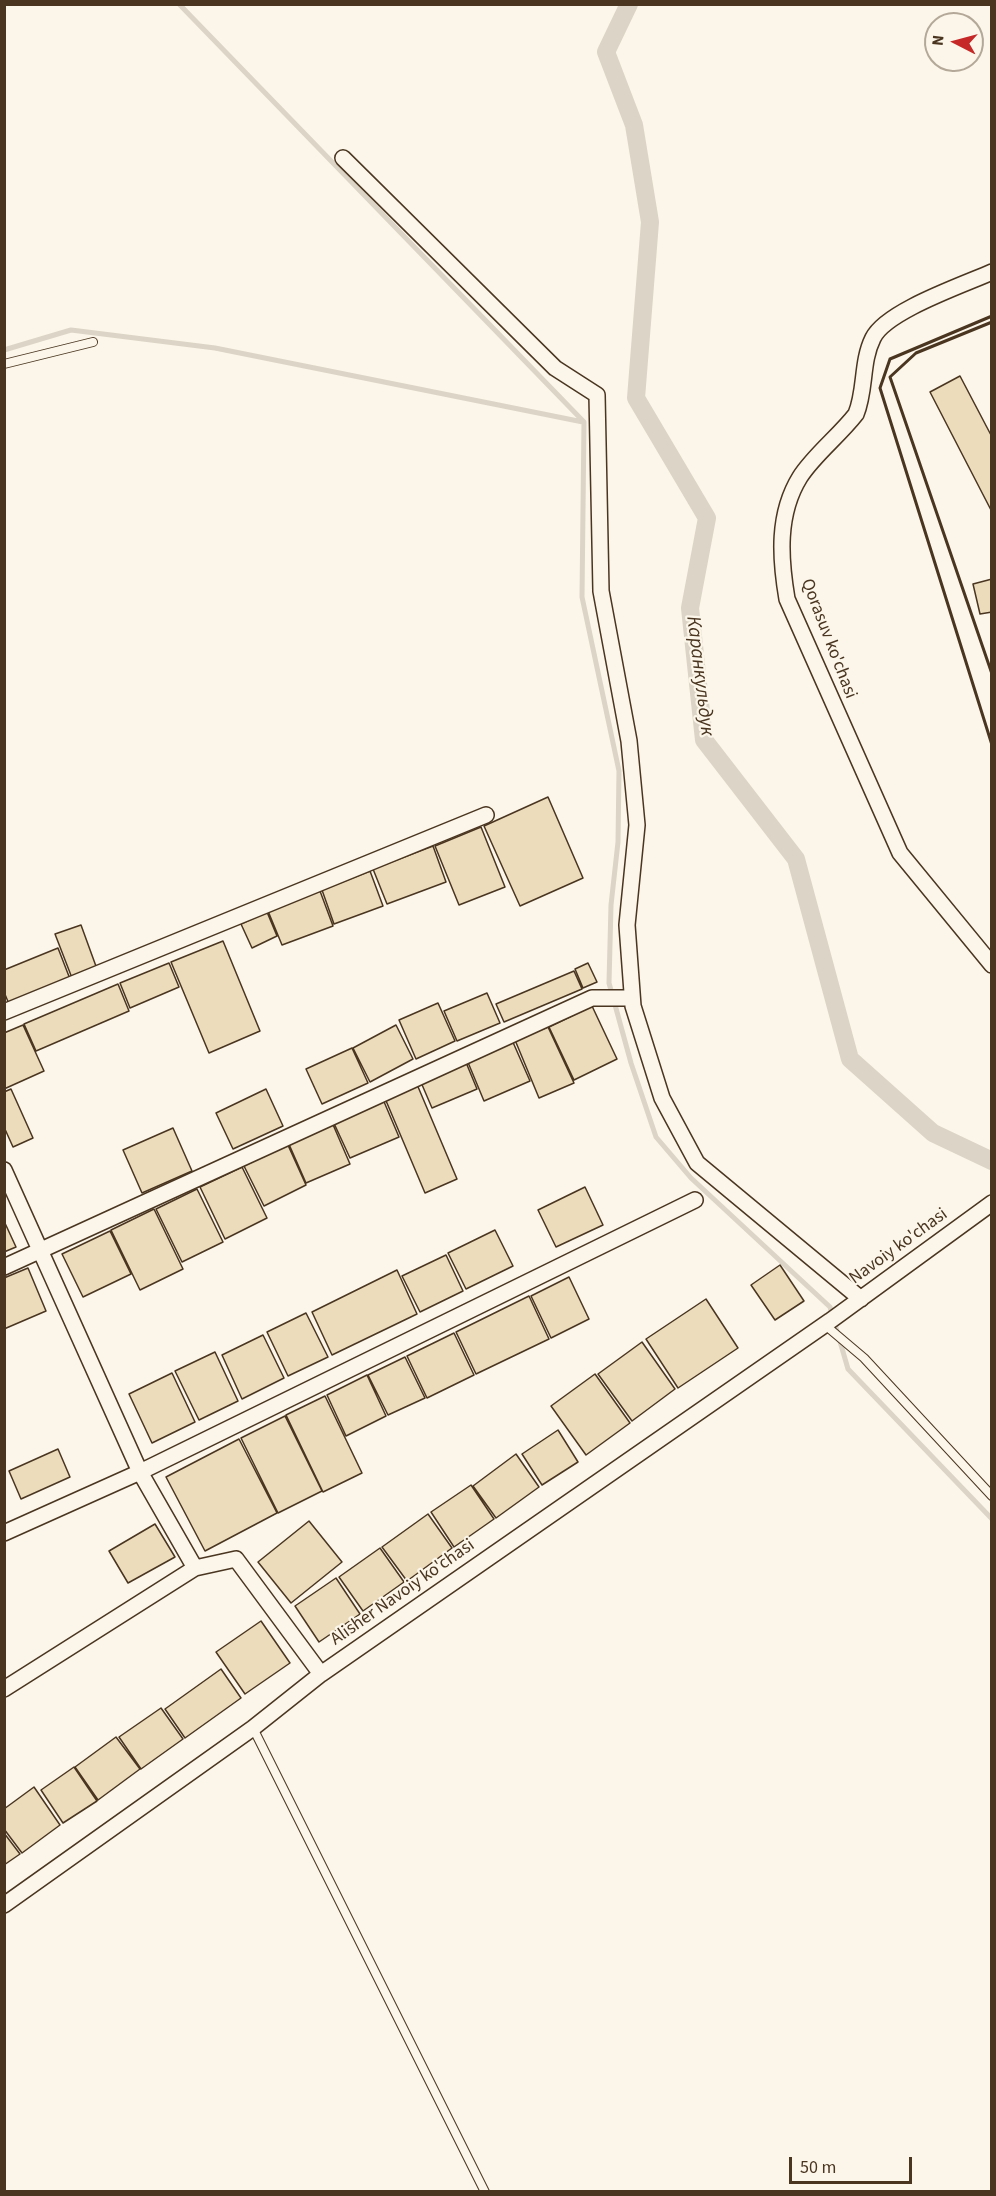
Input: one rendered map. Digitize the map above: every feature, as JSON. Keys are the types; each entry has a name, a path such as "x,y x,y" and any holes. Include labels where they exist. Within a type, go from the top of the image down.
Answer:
{"street":[{"path":"343,158 555,368 597,395 601,591 629,741 637,825 627,925 632,998 662,1098 697,1163 861,1299"},
{"name":"Qorasuv ko'chasi","path":"992,273 894,316 873,337 866,362 861,402 856,414 801,476 788,502 782,530 781,564 788,599 900,853 992,965"},
{"path":"4,1012 486,815"},
{"path":"4,1267 592,998 632,998"},
{"path":"4,1170 140,1472 195,1568"},
{"path":"4,1533 140,1472 695,1200"},
{"name":"Navoiy ko'chasi","path":"827,1323 992,1203"},
{"name":"Alisher Navoiy ko'chasi","path":"4,1905 253,1728 321,1674 827,1323"},
{"path":"4,1689 195,1568 236,1559 321,1674"}],"lane":[{"path":"4,364 93,342"},
{"path":"827,1323 864,1358 992,1496"},
{"path":"253,1728 485,2192"}],"building":[{"path":"960,376 992,437 992,512 930,392"},
{"path":"992,579 992,612 980,614 973,584"},
{"path":"548,797 583,878 520,906 484,826"},
{"path":"481,827 505,887 459,905 435,846"},
{"path":"433,846 446,882 387,904 373,869"},
{"path":"370,871 383,906 334,924 322,890"},
{"path":"320,891 333,926 282,945 268,911"},
{"path":"267,912 277,936 252,948 241,924"},
{"path":"81,925 97,969 72,978 55,934"},
{"path":"223,941 260,1031 209,1053 171,962"},
{"path":"58,948 70,979 9,1004 4,992 4,970"},
{"path":"169,963 179,987 130,1008 120,983"},
{"path":"588,963 597,982 583,988 575,969"},
{"path":"574,971 582,989 504,1022 496,1004"},
{"path":"118,984 129,1011 36,1051 24,1024"},
{"path":"487,993 500,1023 457,1041 444,1011"},
{"path":"438,1003 455,1041 416,1059 399,1020"},
{"path":"592,1006 617,1059 574,1080 549,1027"},
{"path":"23,1025 44,1071 4,1089 4,1033"},
{"path":"396,1025 413,1059 370,1082 353,1048"},
{"path":"548,1027 574,1083 539,1098 515,1040"},
{"path":"512,1040 530,1081 484,1101 467,1060"},
{"path":"352,1048 368,1083 322,1104 306,1069"},
{"path":"465,1060 477,1089 432,1108 420,1080"},
{"path":"416,1082 457,1179 425,1193 384,1096"},
{"path":"11,1089 33,1138 13,1147 4,1127 4,1092"},
{"path":"266,1089 283,1126 233,1149 216,1113"},
{"path":"382,1097 399,1137 350,1158 332,1119"},
{"path":"331,1120 350,1164 306,1183 288,1142"},
{"path":"173,1128 192,1171 142,1193 123,1150"},
{"path":"287,1143 306,1185 264,1206 244,1166"},
{"path":"242,1167 267,1218 225,1239 200,1187"},
{"path":"585,1187 603,1225 556,1247 538,1210"},
{"path":"197,1189 223,1242 182,1262 156,1209"},
{"path":"154,1209 183,1269 140,1290 111,1230"},
{"path":"4,1221 16,1247 4,1252"},
{"path":"495,1230 513,1266 466,1289 448,1253"},
{"path":"110,1231 131,1274 83,1297 62,1254"},
{"path":"446,1255 463,1291 420,1312 402,1276"},
{"path":"780,1265 804,1301 775,1320 751,1285"},
{"path":"28,1268 46,1311 4,1329 4,1278"},
{"path":"397,1270 417,1314 332,1355 312,1312"},
{"path":"569,1277 589,1319 551,1338 531,1296"},
{"path":"529,1296 549,1339 476,1374 456,1332"},
{"path":"706,1299 738,1348 678,1388 646,1339"},
{"path":"306,1313 328,1357 288,1376 267,1332"},
{"path":"454,1333 474,1375 427,1398 407,1356"},
{"path":"263,1335 284,1378 242,1399 222,1355"},
{"path":"642,1342 675,1389 632,1421 598,1374"},
{"path":"215,1352 238,1401 199,1420 175,1371"},
{"path":"405,1357 425,1398 388,1415 368,1375"},
{"path":"172,1373 195,1422 152,1443 129,1394"},
{"path":"595,1374 630,1423 586,1455 551,1406"},
{"path":"367,1375 386,1416 346,1436 327,1395"},
{"path":"325,1396 362,1473 323,1492 286,1415"},
{"path":"285,1416 322,1491 278,1513 241,1438"},
{"path":"558,1430 578,1462 542,1485 522,1454"},
{"path":"239,1439 277,1513 205,1551 166,1477"},
{"path":"58,1449 70,1477 21,1499 9,1471"},
{"path":"516,1454 539,1487 496,1518 473,1486"},
{"path":"471,1485 494,1519 454,1547 431,1512"},
{"path":"428,1514 452,1548 407,1581 382,1547"},
{"path":"309,1521 342,1562 291,1603 258,1562"},
{"path":"155,1524 175,1557 128,1583 109,1551"},
{"path":"380,1548 404,1582 363,1611 339,1577"},
{"path":"336,1578 360,1614 319,1642 295,1606"},
{"path":"261,1621 290,1663 245,1694 216,1652"},
{"path":"221,1669 241,1698 185,1738 165,1709"},
{"path":"161,1708 183,1739 141,1769 119,1737"},
{"path":"116,1737 140,1769 98,1800 75,1767"},
{"path":"74,1767 97,1801 63,1823 41,1790"},
{"path":"34,1787 60,1825 22,1853 4,1829 4,1809"},
{"path":"4,1833 20,1854 4,1865"}],"waterway":[{"path":"179,4 584,422 582,597 619,771 618,842 611,905 609,983 631,1063 656,1137 691,1178 830,1307 848,1369 992,1519"},
{"name":"Каранкульдук","path":"629,4 606,52 634,125 650,222 636,398 707,518 690,608 704,740 796,859 850,1059 933,1133 992,1161"},
{"path":"4,350 71,330 215,348 583,422"}],"wall":[{"path":"992,316 890,359 880,388 992,745"},
{"path":"992,322 916,353 890,377 992,674"}]}
